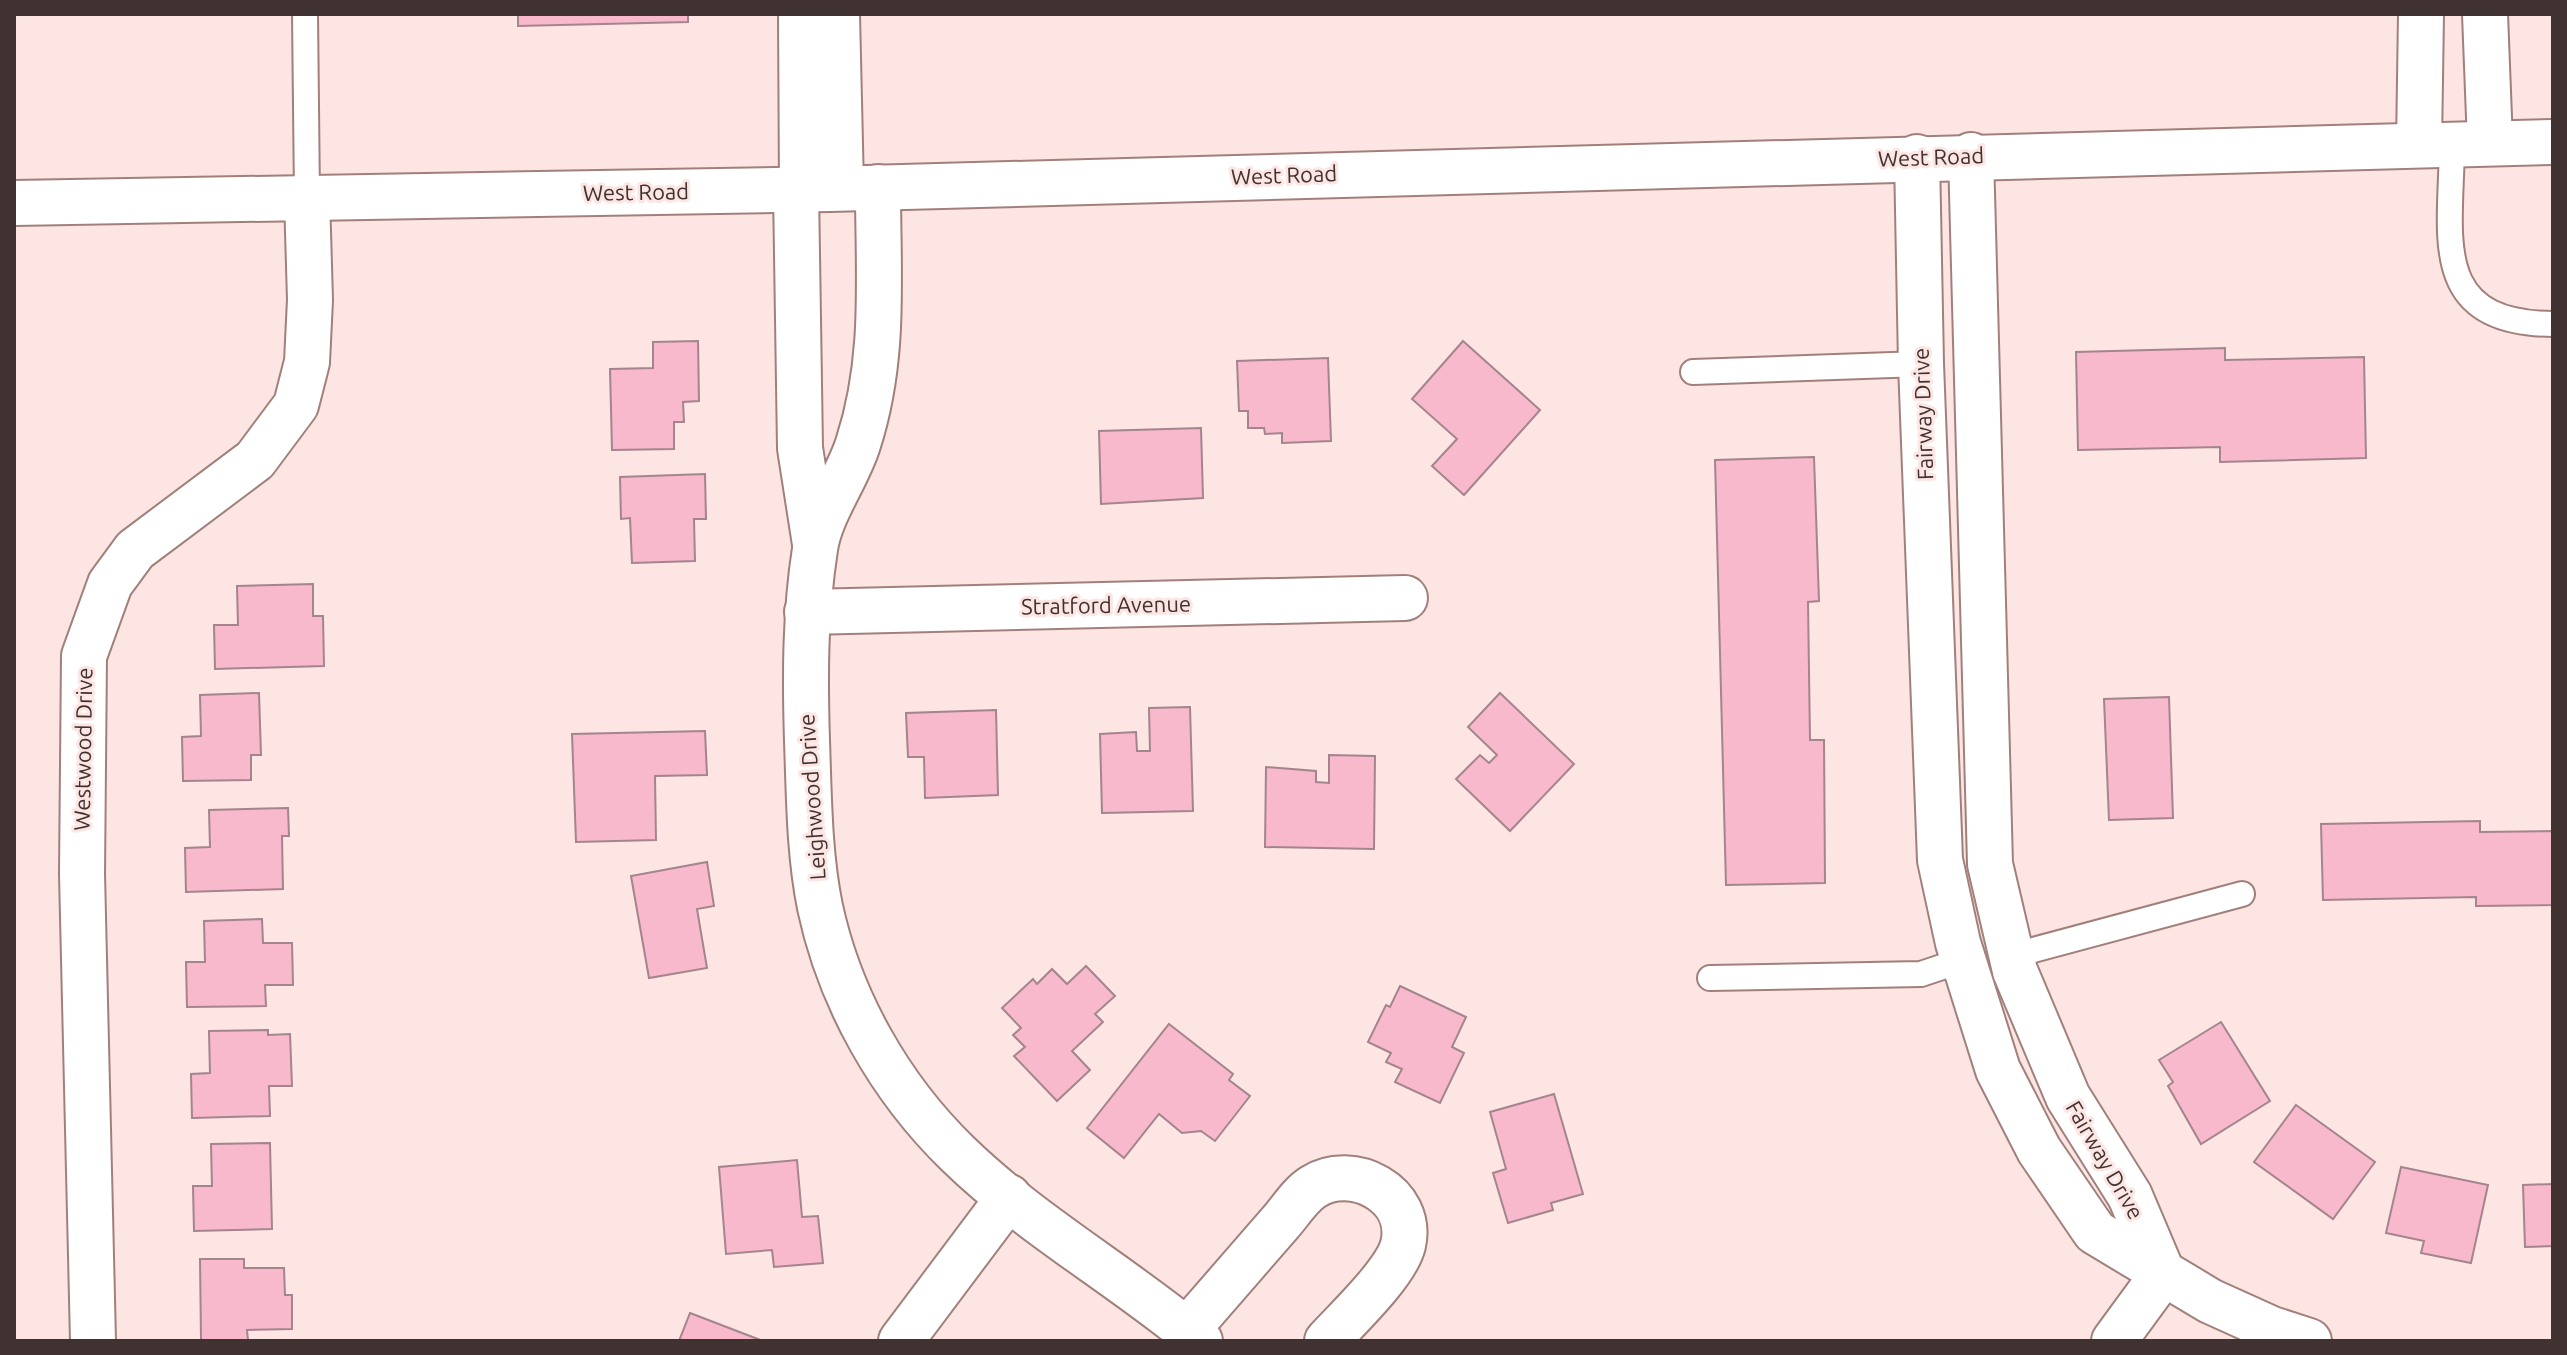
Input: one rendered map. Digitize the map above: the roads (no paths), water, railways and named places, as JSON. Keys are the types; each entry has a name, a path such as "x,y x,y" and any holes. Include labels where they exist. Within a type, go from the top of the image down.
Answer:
{"street":[{"path":"801,14 829,188"},
{"path":"829,188 837,14"},
{"path":"2421,14 2453,144"},
{"path":"2453,144 2485,14"},
{"name":"West Road","path":"14,203 829,188 1971,155 2553,142"},
{"name":"Fairway Drive","path":"1971,155 1990,864 2011,956 2068,1097 2130,1196 2163,1274"},
{"name":"Fairway Drive","path":"1917,157 1921,364 1940,860 1963,960 1998,1070 2039,1150 2095,1232 2163,1274"},
{"name":"Leighwood Drive","path":"829,188 800,448 815,544 807,612 810,819 820,906 837,966 865,1032 906,1096 958,1154 1009,1197 1193,1336 1311,1188 1348,1177 1367,1181 1384,1192 1396,1205 1403,1224 1403,1245 1394,1263 1327,1341"},
{"name":"Leighwood Drive","path":"815,544 857,446 870,396 882,300 829,188"},
{"name":"Westwood Drive","path":"93,1341 82,874 84,656 110,584 135,550 162,527 224,487 255,460 296,405 307,362 310,315 307,197"},
{"name":"Stratford Avenue","path":"807,612 1405,598"},
{"path":"1932,670 1983,667"},
{"path":"901,1341 1009,1197"},
{"path":"2114,1341 2163,1274 2272,1329 2309,1341"}],"lane":[{"path":"305,14 307,197"},
{"path":"2453,144 2452,253 2459,282 2479,308 2494,316 2518,323 2553,324"},
{"path":"1693,372 1921,364"},
{"path":"2011,956 2242,894"},
{"path":"1710,978 1921,974 1963,960"}]}
